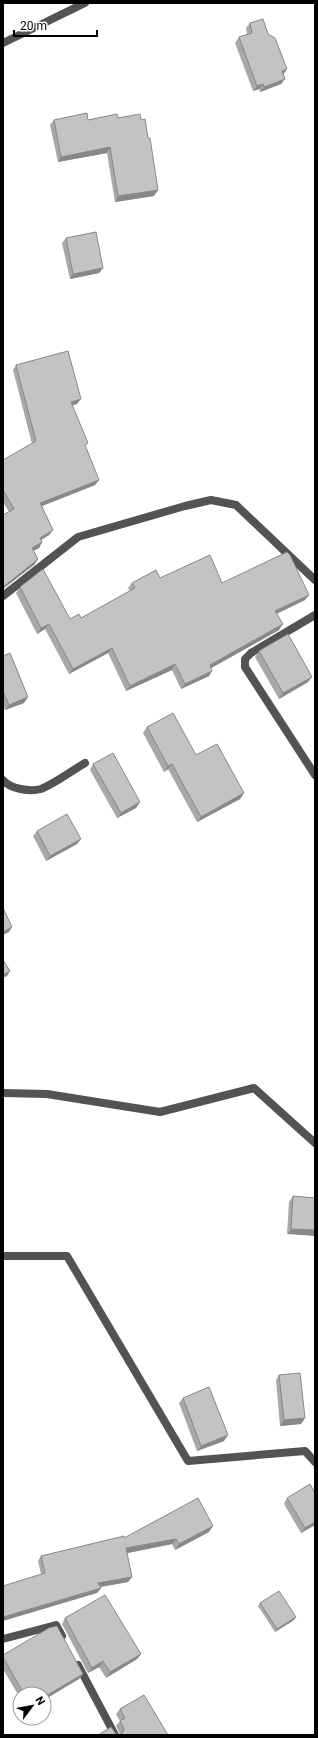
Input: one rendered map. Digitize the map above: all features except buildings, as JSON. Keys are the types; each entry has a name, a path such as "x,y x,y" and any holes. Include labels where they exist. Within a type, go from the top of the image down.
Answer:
{"street":[{"path":"3,43 85,3"},
{"path":"3,596 78,537 211,500 236,505 315,580"},
{"path":"315,615 251,653 245,659 245,667 315,775"},
{"path":"3,780 6,784 24,790 40,789 85,764"},
{"path":"3,1093 46,1094 160,1112 254,1088 315,1143"},
{"path":"3,1256 67,1256 188,1461 305,1451 315,1462"},
{"path":"3,1639 56,1625 67,1646"},
{"path":"74,1660 116,1735"}]}
